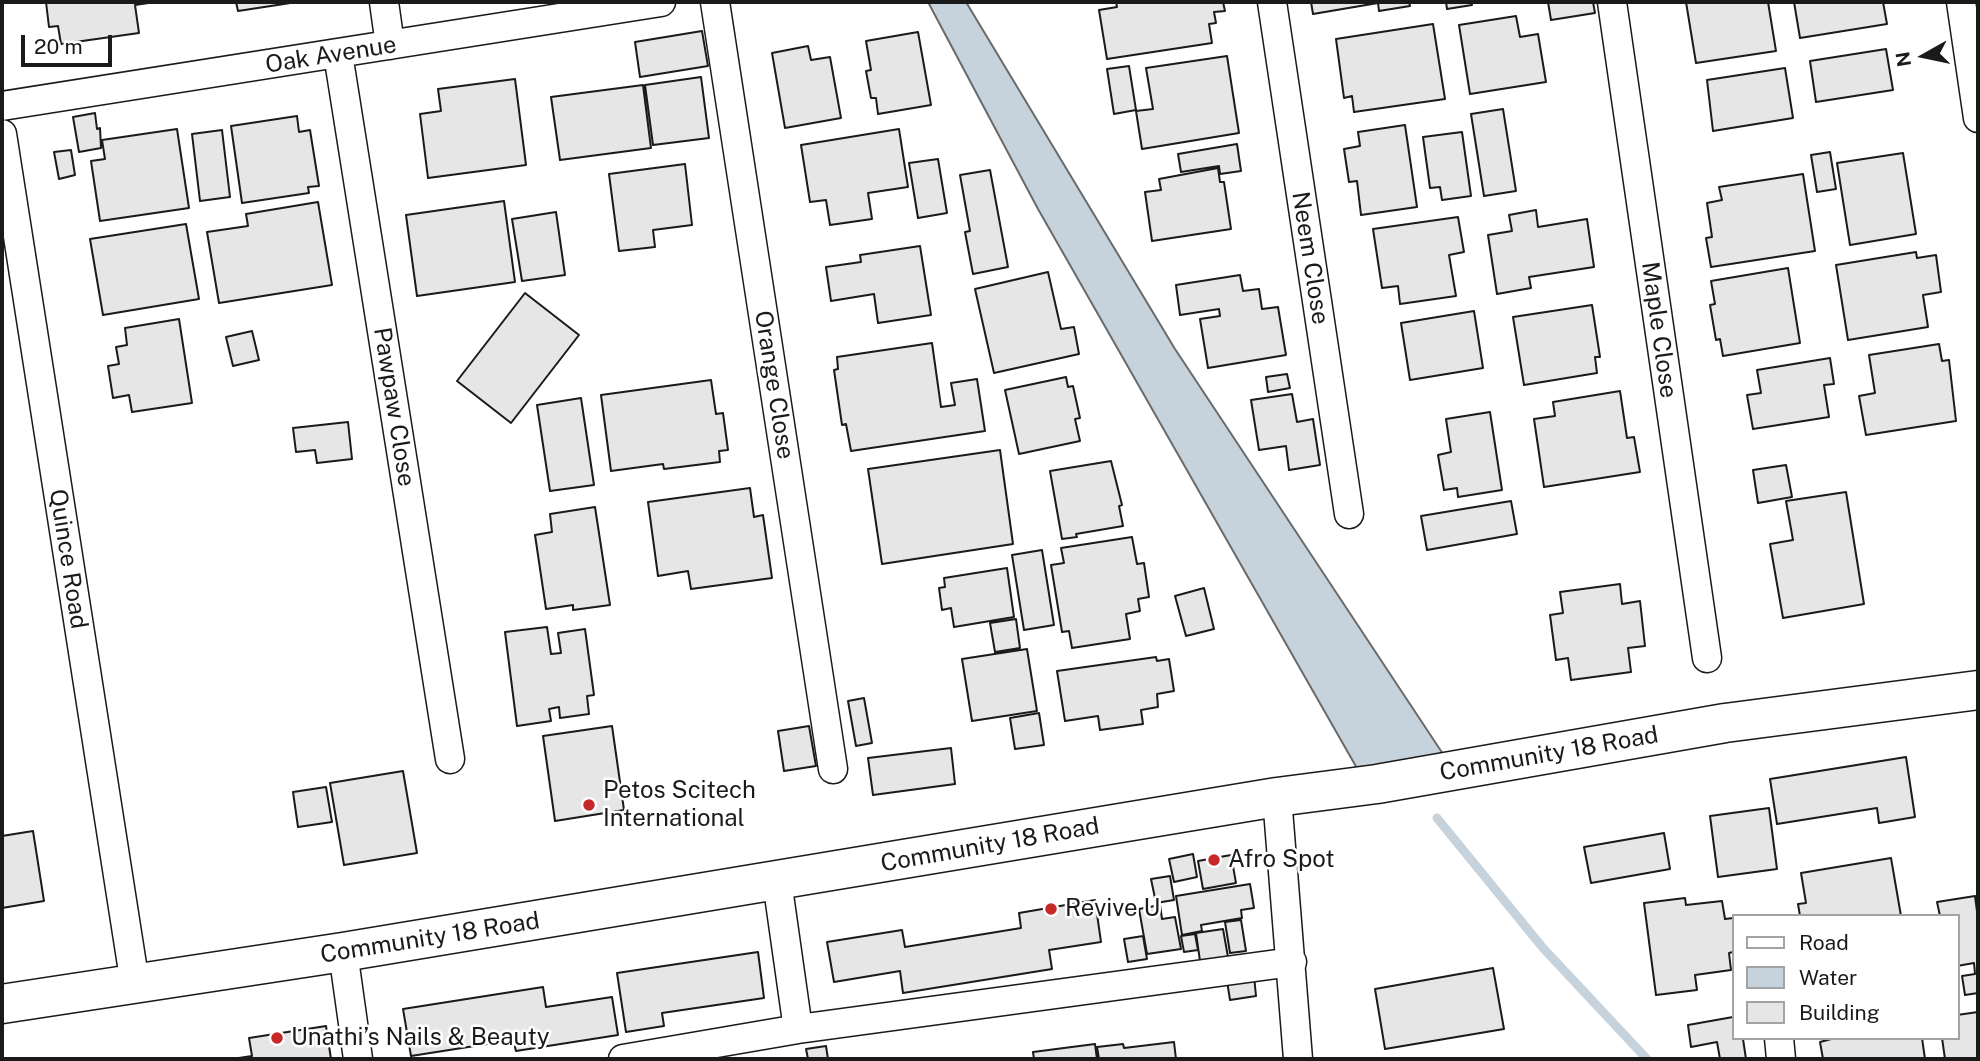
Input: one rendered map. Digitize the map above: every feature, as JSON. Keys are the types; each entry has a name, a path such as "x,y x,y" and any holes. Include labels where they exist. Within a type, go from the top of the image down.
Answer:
{"main road":[{"name":"Community 18 Road","path":"2,1004 343,953 1277,797 1377,784 1726,723 1978,690"}],"street":[{"path":"384,2 390,45"},
{"name":"Oak Avenue","path":"2,106 661,2"},
{"name":"Orange Close","path":"715,2 833,769"},
{"name":"Neem Close","path":"1272,2 1349,514"},
{"name":"Maple Close","path":"1612,2 1707,658"},
{"path":"1961,2 1978,118"},
{"name":"Pawpaw Close","path":"338,54 450,759"},
{"name":"Quince Road","path":"2,134 135,984"},
{"path":"1277,797 1298,1059"},
{"path":"777,881 798,1029"},
{"path":"343,953 358,1059"},
{"path":"623,1059 798,1029 1292,962"},
{"path":"1779,1040 1781,1059"}],"water":[{"path":"928,2 966,2 1175,349 1445,757 1358,770 1038,209"}],"building":[{"path":"46,2 155,2 135,5 139,33 61,44 58,26 49,27"},
{"path":"236,2 297,2 238,11"},
{"path":"1116,2 1223,2 1225,11 1214,12 1216,23 1209,24 1212,43 1107,59 1099,10 1117,7"},
{"path":"1311,2 1409,2 1410,6 1379,11 1378,3 1313,14"},
{"path":"1446,2 1471,2 1472,5 1447,9"},
{"path":"1548,2 1593,2 1595,13 1551,20"},
{"path":"1686,2 1768,2 1776,51 1696,63"},
{"path":"1794,2 1883,2 1887,24 1800,38"},
{"path":"1516,16 1520,37 1538,34 1546,82 1470,94 1459,25"},
{"path":"1433,24 1445,99 1354,112 1352,96 1344,98 1336,39"},
{"path":"702,31 708,66 640,77 635,42"},
{"path":"918,32 931,105 878,114 876,98 871,98 866,71 871,70 866,41"},
{"path":"808,46 811,60 830,57 841,118 785,128 772,53"},
{"path":"1886,49 1893,90 1816,102 1810,61"},
{"path":"1227,56 1239,133 1142,149 1136,111 1153,109 1146,68"},
{"path":"1129,66 1136,110 1114,114 1107,69"},
{"path":"1785,68 1793,118 1713,131 1707,80"},
{"path":"701,77 709,138 653,145 645,85"},
{"path":"515,79 526,165 428,178 420,114 441,111 438,89"},
{"path":"643,85 651,148 560,160 551,97"},
{"path":"1503,109 1516,191 1484,196 1471,114"},
{"path":"95,113 97,129 100,128 101,148 79,152 73,117"},
{"path":"297,116 299,132 310,130 319,186 308,187 309,193 242,203 231,126"},
{"path":"1405,125 1417,207 1361,215 1357,181 1349,182 1344,149 1360,146 1358,132"},
{"path":"177,129 189,208 100,221 91,161 105,159 102,140"},
{"path":"899,129 908,187 868,193 872,219 830,225 826,200 810,202 801,145"},
{"path":"222,130 230,197 200,201 192,134"},
{"path":"1462,132 1471,196 1442,200 1440,187 1430,188 1423,137"},
{"path":"1237,144 1241,171 1220,174 1219,166 1181,172 1178,154"},
{"path":"71,150 75,175 59,179 54,152"},
{"path":"1830,152 1836,189 1817,192 1811,155"},
{"path":"1903,153 1916,234 1850,245 1837,163"},
{"path":"938,159 947,213 918,218 909,163"},
{"path":"685,164 692,225 653,230 655,247 619,251 609,174"},
{"path":"1218,168 1220,182 1224,182 1231,229 1152,241 1145,192 1161,190 1159,179"},
{"path":"990,170 1008,267 973,274 965,232 970,231 960,175"},
{"path":"1803,174 1815,251 1711,267 1706,238 1712,237 1707,203 1722,200 1719,187"},
{"path":"504,201 515,282 417,296 406,215"},
{"path":"318,202 332,285 219,303 207,232 248,226 246,214"},
{"path":"1536,210 1538,227 1587,219 1594,267 1529,277 1531,288 1497,294 1488,235 1512,231 1509,215"},
{"path":"556,212 565,275 522,281 512,219"},
{"path":"1458,217 1464,252 1449,255 1456,296 1400,304 1398,286 1382,288 1373,229"},
{"path":"186,224 199,299 103,315 90,239"},
{"path":"920,246 931,315 878,323 874,294 831,301 826,267 861,262 860,255"},
{"path":"1916,252 1917,258 1936,255 1941,292 1923,295 1928,327 1848,340 1836,265"},
{"path":"1788,268 1800,343 1723,356 1720,339 1716,340 1710,305 1715,304 1711,281"},
{"path":"1048,272 1061,329 1074,327 1079,354 994,373 975,289"},
{"path":"1240,275 1243,291 1259,289 1262,309 1278,307 1286,355 1208,368 1200,319 1220,316 1219,309 1180,315 1176,285"},
{"path":"525,293 579,335 511,423 457,381"},
{"path":"1592,305 1600,357 1595,357 1597,373 1524,385 1513,317"},
{"path":"1474,311 1483,368 1410,380 1401,323"},
{"path":"179,319 192,403 132,412 129,395 113,398 108,366 119,364 116,347 127,345 125,328"},
{"path":"252,331 259,360 233,366 226,337"},
{"path":"932,343 941,407 955,405 951,383 977,379 985,431 851,451 846,424 842,425 834,370 838,369 837,357"},
{"path":"1939,344 1942,361 1949,360 1956,421 1866,435 1859,396 1875,393 1869,355"},
{"path":"1830,358 1834,384 1824,385 1829,417 1753,429 1747,395 1761,393 1757,370"},
{"path":"1287,374 1290,388 1268,392 1266,377"},
{"path":"1066,377 1068,387 1073,386 1080,418 1075,419 1080,441 1019,454 1005,390"},
{"path":"711,380 716,414 723,413 728,450 719,451 720,462 664,469 663,464 611,471 601,395"},
{"path":"1620,391 1627,438 1634,437 1640,472 1544,487 1534,419 1555,416 1553,402"},
{"path":"1292,394 1297,422 1313,419 1320,465 1289,470 1286,446 1259,450 1251,400"},
{"path":"581,398 594,485 550,491 537,405"},
{"path":"1490,412 1502,490 1458,497 1457,488 1444,490 1438,455 1451,452 1446,419"},
{"path":"348,422 352,459 317,463 315,450 296,452 293,428"},
{"path":"1000,450 1013,544 882,564 868,469"},
{"path":"1111,461 1122,505 1119,506 1123,526 1062,539 1050,471"},
{"path":"1786,465 1792,497 1758,503 1753,470"},
{"path":"750,488 754,517 763,515 772,578 691,589 688,571 658,576 648,502"},
{"path":"1846,492 1864,604 1783,618 1770,544 1793,540 1786,501"},
{"path":"1511,501 1517,534 1427,550 1421,516"},
{"path":"595,507 610,605 573,610 573,605 546,609 535,535 552,532 550,514"},
{"path":"1132,537 1137,564 1144,563 1149,597 1138,599 1140,611 1126,614 1130,639 1072,648 1069,631 1062,632 1051,565 1064,563 1061,548"},
{"path":"1042,550 1054,625 1024,630 1012,555"},
{"path":"1007,568 1014,617 954,627 951,608 942,610 939,588 945,587 944,578"},
{"path":"1620,584 1622,604 1640,601 1645,646 1628,648 1631,672 1571,680 1568,658 1556,660 1550,615 1563,613 1560,592"},
{"path":"1204,588 1214,629 1186,636 1175,596"},
{"path":"1016,619 1020,648 995,652 990,623"},
{"path":"547,627 551,654 561,653 558,633 585,629 594,695 587,696 589,714 560,718 559,707 549,709 551,721 517,726 505,632"},
{"path":"1027,649 1037,711 972,721 962,659"},
{"path":"1156,657 1157,661 1169,659 1174,691 1157,694 1158,707 1141,710 1143,724 1100,730 1098,716 1065,721 1057,671"},
{"path":"864,698 872,743 856,746 848,701"},
{"path":"1039,713 1044,745 1015,749 1010,718"},
{"path":"612,726 624,810 555,821 543,736"},
{"path":"809,726 816,766 784,771 778,731"},
{"path":"951,748 955,784 873,795 868,758"},
{"path":"1906,757 1915,817 1879,823 1877,808 1777,824 1770,779"},
{"path":"403,771 417,853 344,865 330,783"},
{"path":"326,787 332,822 298,827 293,792"},
{"path":"1769,808 1777,869 1718,877 1710,816"},
{"path":"33,831 44,901 2,908 2,836"},
{"path":"1664,833 1670,869 1591,883 1584,847"},
{"path":"1193,854 1197,877 1174,882 1169,859"},
{"path":"1231,855 1236,883 1203,889 1198,861"},
{"path":"1891,858 1901,914 1800,914 1798,904 1806,903 1801,873"},
{"path":"1170,876 1174,900 1156,903 1151,879"},
{"path":"1250,884 1254,908 1241,910 1242,918 1201,925 1202,931 1182,935 1176,896"},
{"path":"1975,896 1978,919 1978,993 1965,995 1962,976 1975,974 1974,963 1959,966 1959,914 1940,914 1937,902"},
{"path":"1685,898 1686,905 1722,901 1725,919 1731,918 1731,970 1695,975 1697,990 1656,995 1644,903"},
{"path":"1095,900 1101,942 1049,950 1052,969 903,993 900,971 834,982 827,942 902,930 905,947 1021,928 1019,913"},
{"path":"1160,905 1162,919 1175,917 1181,949 1147,954 1139,909"},
{"path":"1241,920 1246,951 1230,953 1225,922"},
{"path":"1223,929 1228,957 1200,961 1196,933"},
{"path":"1195,934 1198,950 1184,952 1181,936"},
{"path":"1143,936 1147,959 1128,962 1124,939"},
{"path":"758,952 764,998 662,1013 664,1026 626,1032 617,973"},
{"path":"1493,968 1504,1029 1385,1049 1375,989"},
{"path":"1254,976 1256,996 1230,1000 1227,981"},
{"path":"543,987 546,1007 612,997 618,1035 516,1051 513,1040 411,1056 403,1009"},
{"path":"1978,1012 1978,1059 1945,1059 1942,1040 1959,1040 1959,1015"},
{"path":"1731,1017 1731,1040 1743,1040 1746,1059 1720,1059 1717,1042 1691,1047 1688,1025"},
{"path":"326,1026 331,1059 232,1059 252,1056 249,1038"},
{"path":"1922,1040 1925,1059 1823,1059 1820,1042"},
{"path":"1174,1042 1176,1059 1099,1059 1097,1047 1123,1044 1124,1048"},
{"path":"1095,1044 1097,1059 1034,1059 1033,1052"},
{"path":"826,1046 828,1059 808,1059 806,1049"}],"waterway":[{"path":"1437,818 1543,948 1647,1059"}],"place":[{"name":"Petos Scitech International","path":"589,805"},
{"name":"Afro Spot","path":"1214,860"},
{"name":"Revive U","path":"1051,909"},
{"name":"Unathi’s Nails & Beauty","path":"277,1038"}]}
